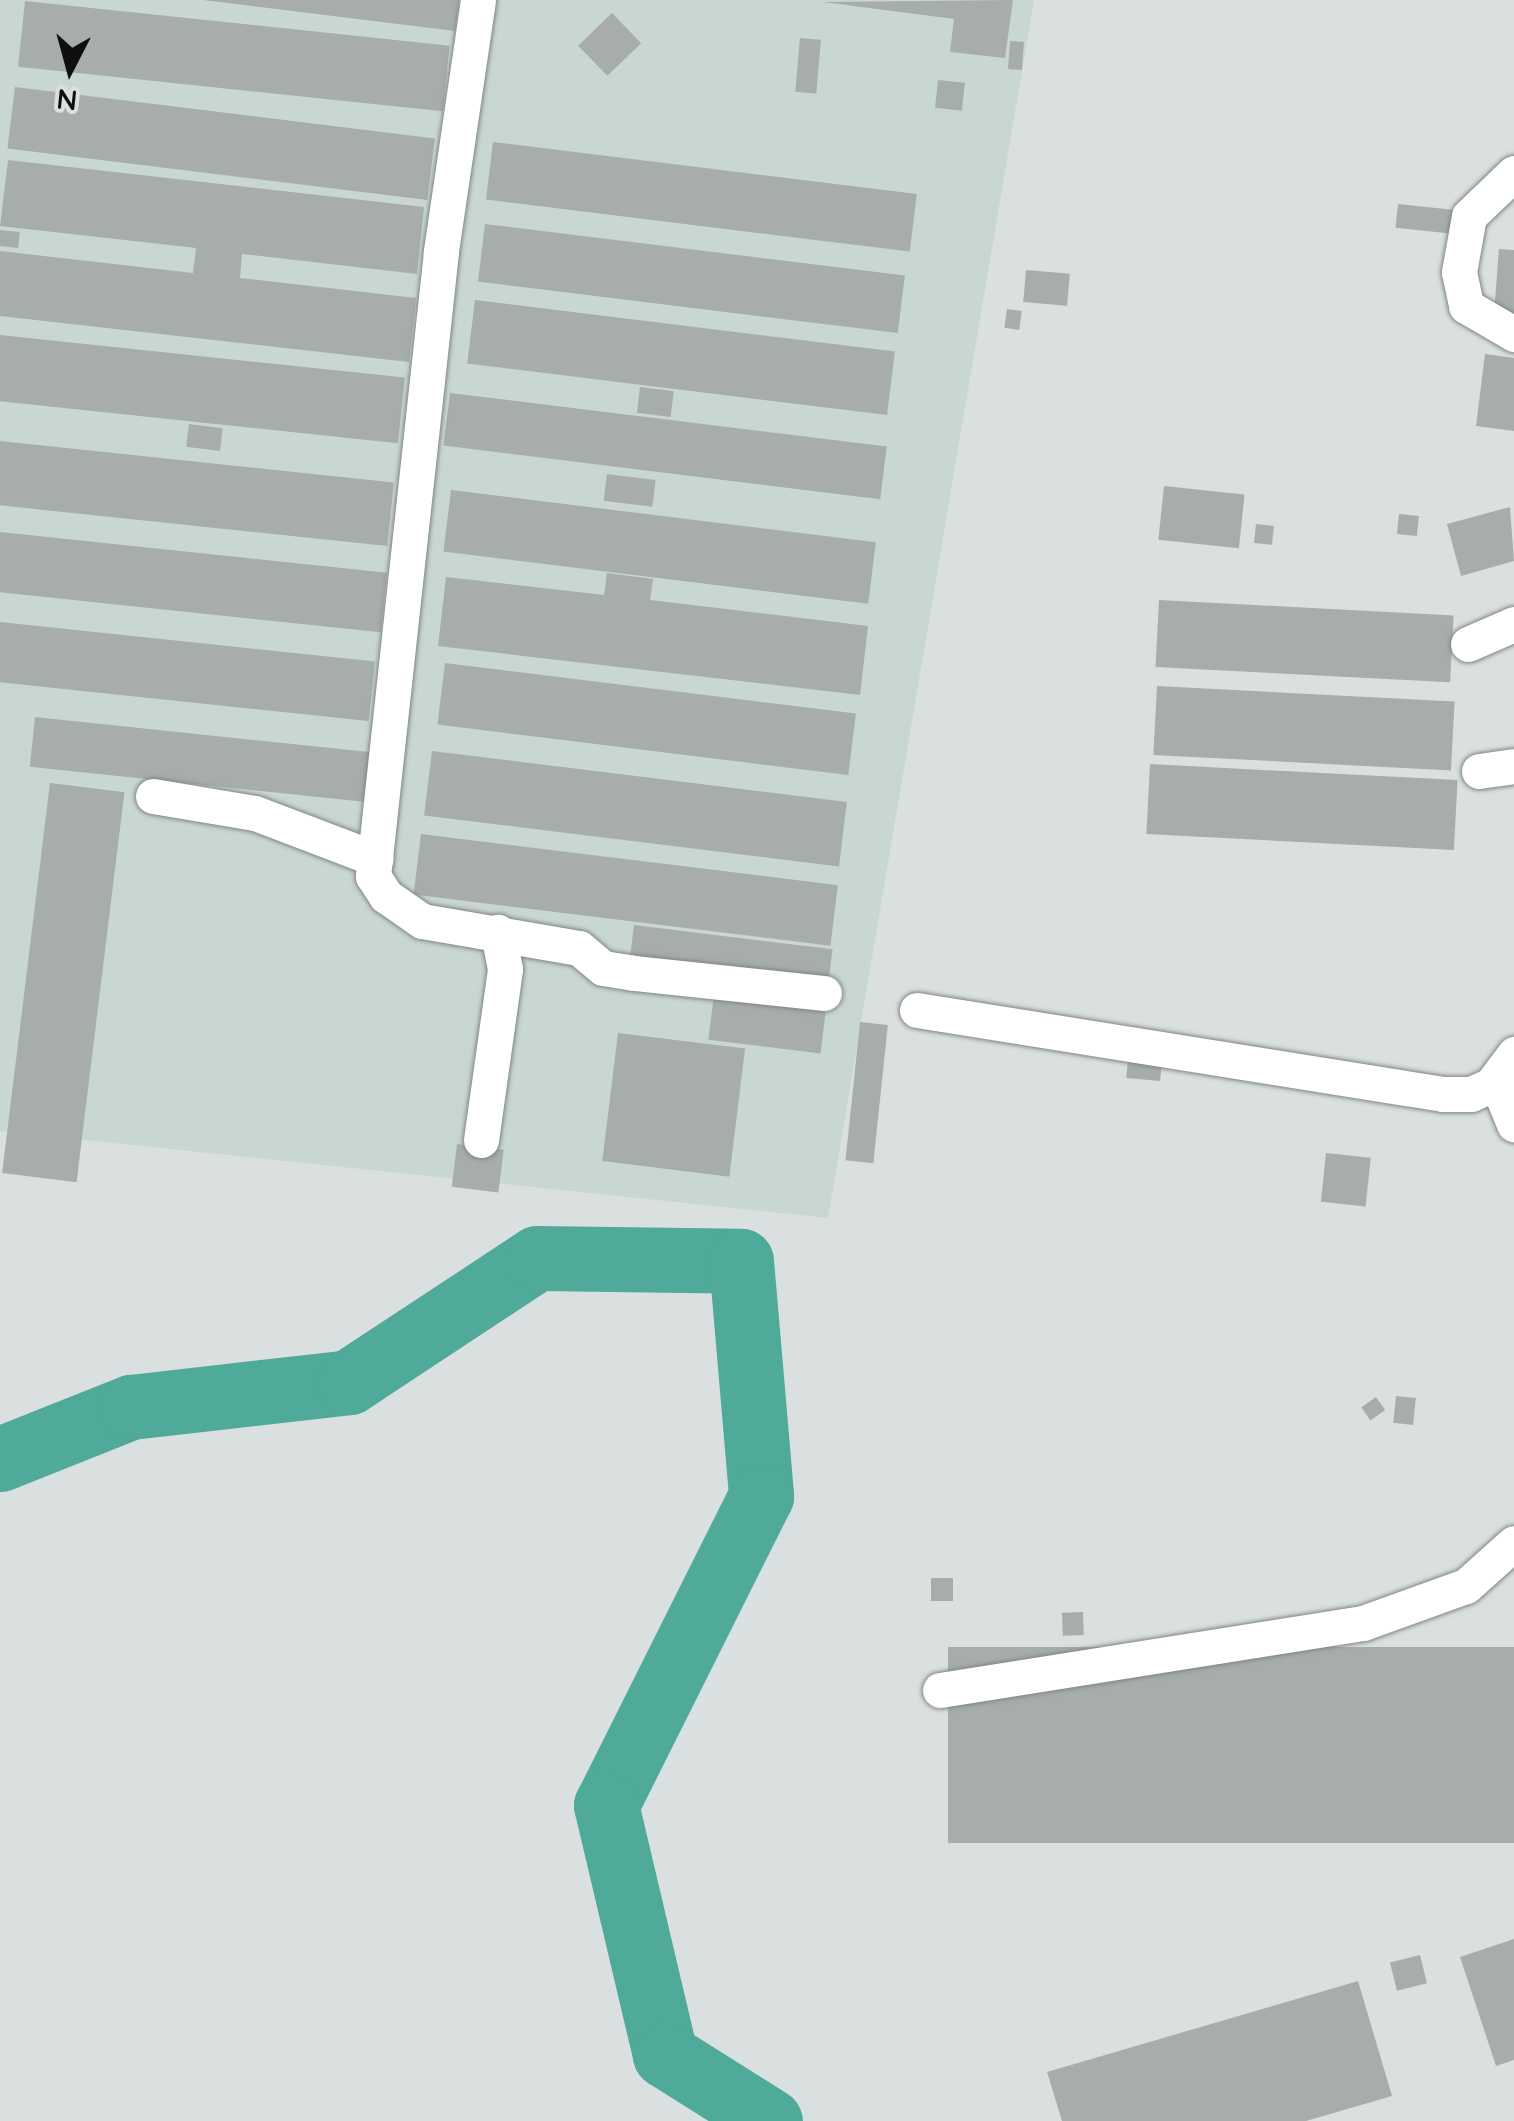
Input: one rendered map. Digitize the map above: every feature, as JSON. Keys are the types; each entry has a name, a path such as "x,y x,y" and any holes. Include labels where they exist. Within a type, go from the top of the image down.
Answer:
{"lane":[{"path":"478,0 441,252 373,876 386,896 422,921 580,948 603,968 824,993"},
{"path":"1514,173 1470,216 1459,272 1466,306 1514,334"},
{"path":"1468,644 1514,624"},
{"path":"153,796 255,813 376,858"},
{"path":"480,1140 505,969 498,932"},
{"path":"917,1010 1442,1094 1471,1094 1505,1067 1514,1124"},
{"path":"940,1690 1363,1623 1466,1586 1514,1543"}],"shaded area":[{"path":"0,0 1034,0 828,1218 0,1131"}],"building":[{"path":"203,0 459,0 455,31"},
{"path":"1013,0 1005,58 950,52 954,19 823,2"},
{"path":"25,1 450,46 443,111 18,67"},
{"path":"612,13 641,43 607,76 578,46"},
{"path":"800,38 821,40 816,94 795,92"},
{"path":"1010,41 1024,42 1022,70 1008,69"},
{"path":"938,80 965,83 962,111 935,108"},
{"path":"15,87 435,139 427,200 7,149"},
{"path":"493,142 917,194 910,252 486,200"},
{"path":"8,160 424,207 417,274 242,254 240,278 416,298 409,362 0,316 0,251 193,273 196,248 0,226"},
{"path":"1398,204 1453,210 1450,234 1395,228"},
{"path":"485,224 905,276 898,333 478,282"},
{"path":"0,230 20,232 18,248 0,246"},
{"path":"1499,249 1514,250 1514,315 1494,313"},
{"path":"1026,270 1070,274 1067,306 1023,302"},
{"path":"475,300 895,352 887,415 467,364"},
{"path":"1007,309 1022,311 1019,330 1004,328"},
{"path":"0,335 405,378 398,443 0,401"},
{"path":"1485,354 1514,358 1514,431 1476,426"},
{"path":"640,387 674,391 671,417 637,413"},
{"path":"450,393 887,447 880,499 444,446"},
{"path":"189,424 223,428 220,451 186,447"},
{"path":"0,441 394,482 387,546 0,505"},
{"path":"607,474 656,480 652,507 604,501"},
{"path":"1164,486 1245,494 1239,548 1158,540"},
{"path":"451,490 876,542 868,604 443,552"},
{"path":"1510,507 1514,561 1461,576 1447,524"},
{"path":"1399,514 1419,516 1417,536 1397,534"},
{"path":"1256,524 1274,526 1272,545 1254,543"},
{"path":"0,532 387,573 381,632 0,592"},
{"path":"607,573 653,579 650,600 868,626 860,695 438,646 446,577 604,595"},
{"path":"1159,600 1454,615 1450,682 1155,667"},
{"path":"0,622 375,661 369,721 0,682"},
{"path":"445,663 856,713 848,775 437,725"},
{"path":"1157,686 1455,702 1451,771 1153,755"},
{"path":"35,717 369,752 364,802 30,767"},
{"path":"432,751 847,802 839,866 424,816"},
{"path":"1150,764 1458,780 1454,850 1146,834"},
{"path":"50,783 124,792 77,1182 2,1173"},
{"path":"421,834 838,885 830,946 414,895"},
{"path":"634,925 833,949 827,992 629,968"},
{"path":"714,994 826,1008 821,1053 708,1040"},
{"path":"860,1022 888,1025 873,1163 845,1160"},
{"path":"618,1033 745,1049 729,1177 602,1161"},
{"path":"1128,1058 1162,1061 1160,1081 1126,1078"},
{"path":"457,1144 504,1150 498,1192 452,1187"},
{"path":"1326,1153 1371,1158 1366,1206 1321,1202"},
{"path":"1396,1396 1416,1398 1413,1425 1393,1423"},
{"path":"1376,1397 1385,1410 1370,1420 1361,1407"},
{"path":"931,1578 953,1578 953,1601 931,1601"},
{"path":"1083,1612 1084,1635 1063,1636 1062,1613"},
{"path":"948,1647 1514,1647 1514,1843 948,1843"},
{"path":"1514,1939 1514,2060 1496,2066 1460,1957"},
{"path":"1420,1955 1427,1983 1397,1991 1390,1962"},
{"path":"1358,1981 1392,2096 1306,2121 1062,2121 1047,2072"}],"waterway":[{"path":"0,1459 131,1407 349,1382 537,1258 741,1261 761,1496 606,1805 665,2055 770,2121"}]}
